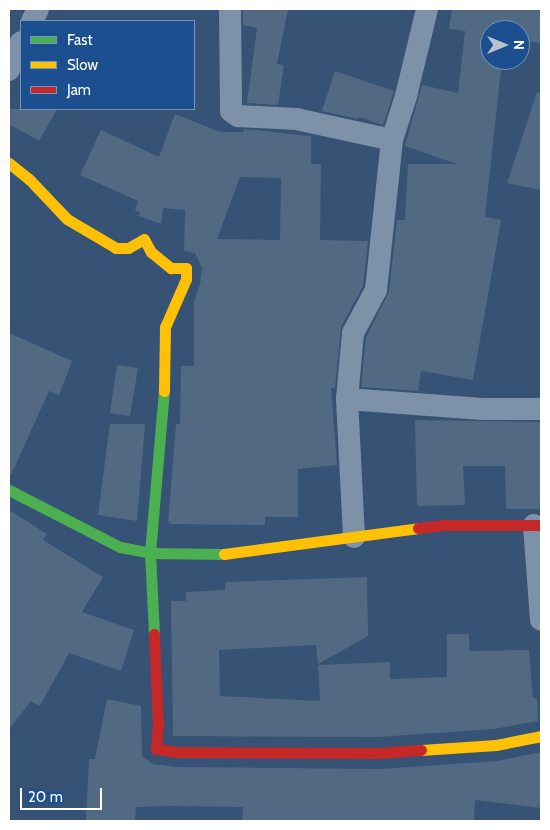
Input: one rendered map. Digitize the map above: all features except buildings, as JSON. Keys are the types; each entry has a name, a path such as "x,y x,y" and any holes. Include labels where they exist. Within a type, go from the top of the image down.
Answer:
{"street":[{"path":"230,9 231,111 238,116 296,119 392,140"},
{"path":"354,537 347,399 353,333 376,290 379,278 392,140 406,96 427,9"},
{"path":"9,70 20,44"},
{"path":"9,163 30,179 67,219 116,248 128,248 144,238 151,252 171,268 186,268 186,279 165,327 165,373 150,554 158,725 156,748 178,752 378,753 496,745 541,736"},
{"path":"347,399 483,409 541,409"},
{"path":"9,490 120,547 150,554 213,555 443,525 538,525 541,620"}],"traffic: fast":[{"path":"154,634 150,553 164,391"},
{"path":"9,490 120,547 150,553 224,554"}],"traffic: slow":[{"path":"9,163 29,179 67,219 116,248 128,248 144,239 151,252 171,268 186,268 186,279 165,327 164,391"},
{"path":"224,554 418,528"},
{"path":"421,750 496,745 541,736"}],"traffic: jam":[{"path":"418,528 443,525 541,525"},
{"path":"154,634 158,725 156,749 178,752 378,753 421,750"}]}
